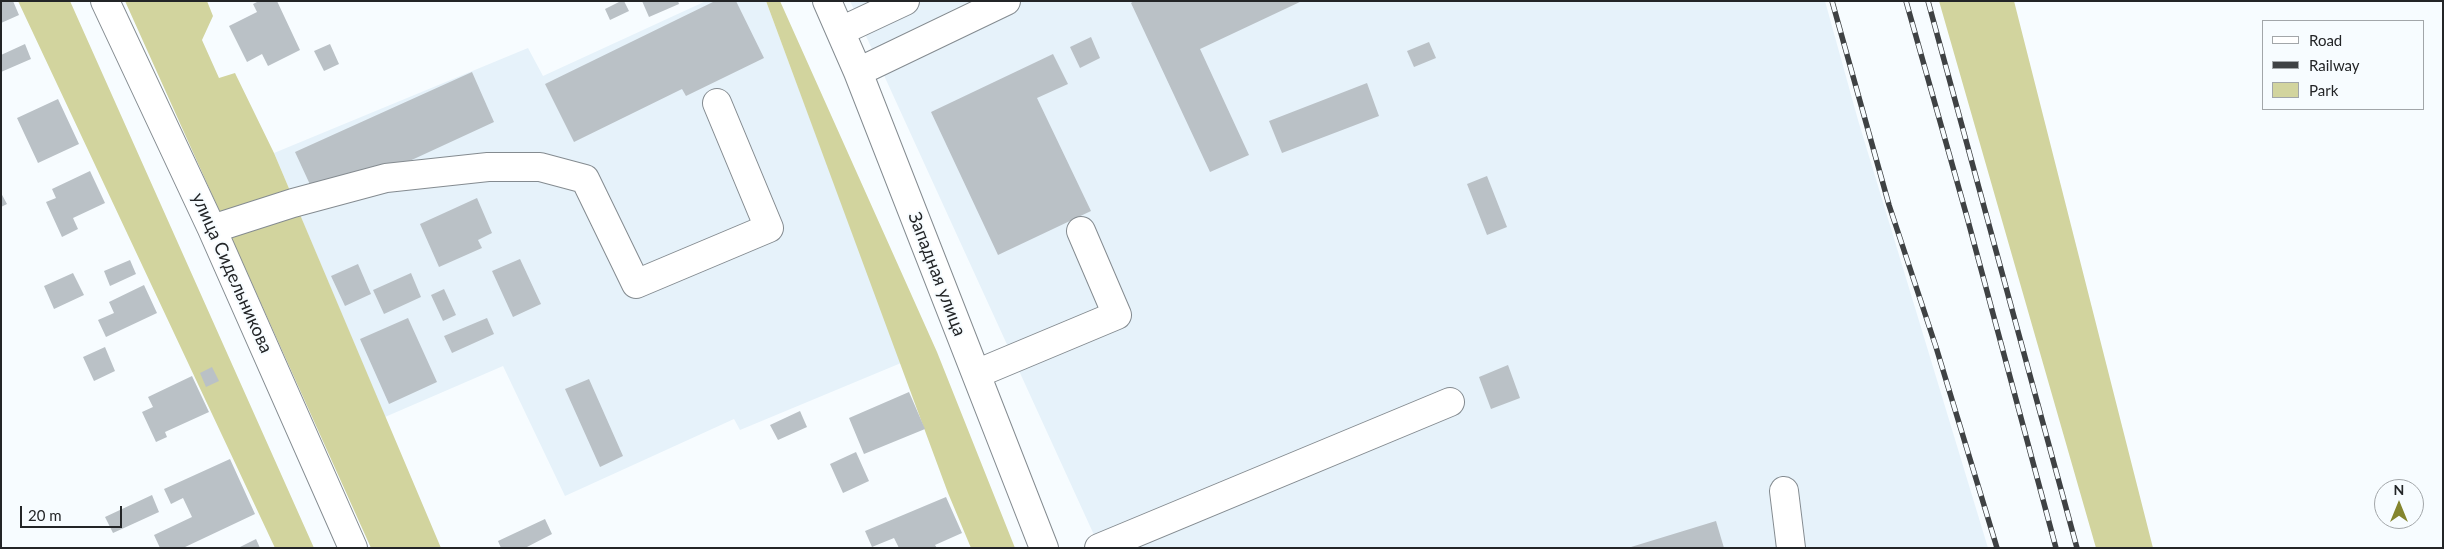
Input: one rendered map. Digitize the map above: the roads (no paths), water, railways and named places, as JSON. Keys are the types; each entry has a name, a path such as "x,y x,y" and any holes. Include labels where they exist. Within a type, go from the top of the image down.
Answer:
{"street":[{"name":"улица Сидельникова","path":"105,1 212,229 353,548"},
{"name":"Западная улица","path":"827,1 858,72 1044,548"},
{"path":"841,31 905,1"},
{"path":"858,72 1006,1"},
{"path":"212,229 293,203 386,178 488,167 540,167 585,179 636,284 770,228 717,102"},
{"path":"976,374 1117,315 1081,230"},
{"path":"1099,548 1450,402"},
{"path":"1784,491 1791,548"}],"railway":[{"path":"1832,1 1889,205 1936,347 1997,548"},
{"path":"1906,1 1967,217 2056,548"},
{"path":"1928,1 2077,548"}]}
